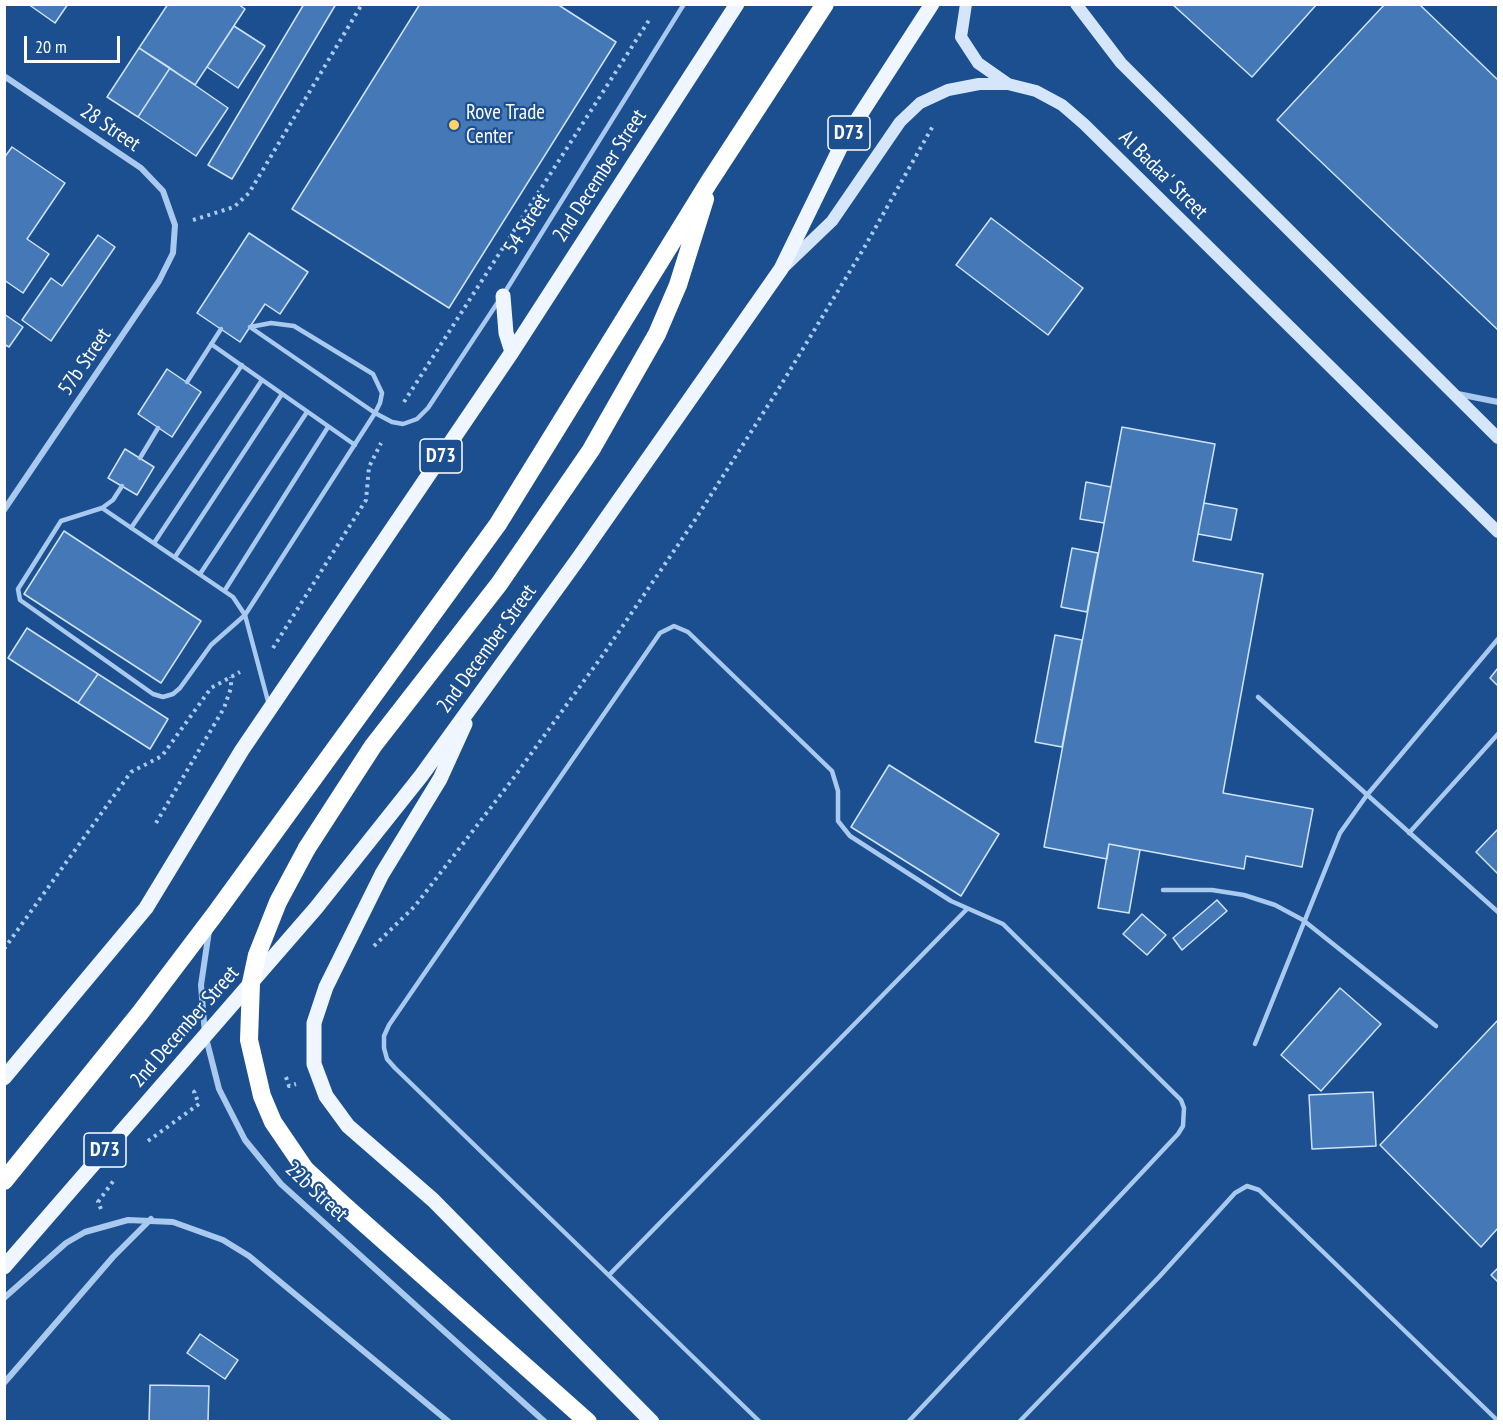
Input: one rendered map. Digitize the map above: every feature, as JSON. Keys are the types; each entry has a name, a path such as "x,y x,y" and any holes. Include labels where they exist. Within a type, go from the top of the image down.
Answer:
{"highway":[{"path":"4,1181 140,1013 215,914 498,524 709,182 825,4"},
{"path":"588,1422 304,1169 273,1122 262,1096 249,1040 251,983 257,955 278,902 307,848 373,746 499,584 591,450 657,334 696,234 709,182"}],"main road":[{"name":"2nd December Street","path":"4,1078 146,908 209,802 512,352 737,4"},
{"name":"2nd December Street","path":"4,1267 205,1034 270,963 370,843 470,708 781,269 844,140 932,4"},
{"path":"966,4 961,36 978,63 1008,84"},
{"path":"1076,4 1121,63 1498,438"},
{"name":"Al Badaa' Street","path":"781,269 832,221 900,122 920,103 948,90 979,84 1008,84 1036,91 1062,105 1084,124 1498,532"},
{"path":"502,296 506,333 512,352"},
{"path":"470,708 462,733 443,772 362,911 318,1005 312,1042 318,1078 330,1104 348,1126 433,1200 652,1422"}],"street":[{"name":"28 Street","path":"4,76 141,168 163,190 175,225"},
{"name":"57b Street","path":"4,510 159,281 173,252 175,225"},
{"path":"1453,393 1498,402"},
{"name":"22b Street","path":"215,914 208,937 201,985 205,1034 215,1077 231,1115 245,1140 281,1185 545,1422"},
{"path":"4,1383 113,1257 151,1219"},
{"path":"4,1298 66,1243 106,1224 151,1219 194,1228 249,1256 449,1422"}],"lane":[{"name":"54 Street","path":"375,412 381,403 382,393 373,374 294,326 272,323 250,327 375,412 392,422 403,424 417,419 428,408 502,296 684,4"},
{"path":"187,382 221,329"},
{"path":"211,344 355,446"},
{"path":"131,528 242,365"},
{"path":"154,543 262,380"},
{"path":"175,557 282,394"},
{"path":"200,574 307,412"},
{"path":"122,486 113,500 102,508 61,521 18,588 20,600 153,694 163,697 173,694 180,688 211,645 245,615 375,412"},
{"path":"225,590 328,427"},
{"path":"140,458 158,428"},
{"path":"102,508 233,597 245,615 270,710"},
{"path":"760,1422 395,1068 387,1059 384,1036 406,1000 660,633 674,626 688,632 832,771 838,791 838,821 850,836 967,909 1002,924 1018,936 1181,1100 1185,1117 1178,1134 908,1422"},
{"path":"1255,1044 1340,832 1366,795 1498,639"},
{"path":"1257,696 1498,912"},
{"path":"1409,833 1498,734"},
{"path":"1162,890 1212,890 1244,895 1275,904 1303,920 1436,1026"},
{"path":"609,1275 967,909"},
{"path":"1019,1422 1159,1277 1235,1193 1247,1186 1259,1191 1498,1421"}],"path":[{"path":"175,225 214,215 234,207 249,193 362,4"},
{"path":"370,949 416,906 605,652 676,549 782,386 864,248 936,119"},
{"path":"156,823 224,708 231,688 231,677"},
{"path":"285,1075 290,1086 318,1078"},
{"path":"138,1148 199,1104 195,1092 215,1077"},
{"path":"106,1224 98,1202 118,1175"}],"building":[{"path":"28,4 68,4 55,23"},
{"path":"168,4 238,4 245,9 195,85 139,48"},
{"path":"304,4 336,4 232,179 208,165"},
{"name":"Rove Trade Center","path":"420,4 557,4 616,42 449,308 292,209"},
{"path":"1172,4 1317,4 1252,77"},
{"path":"1385,4 1419,4 1498,80 1498,330 1277,120"},
{"path":"234,26 265,46 238,88 207,67"},
{"path":"139,48 170,68 138,117 107,97"},
{"path":"170,68 228,108 196,156 138,117"},
{"path":"12,147 65,183 27,239 49,254 23,293 4,280 4,158"},
{"path":"991,218 1083,288 1048,335 956,265"},
{"path":"249,233 308,272 280,314 265,304 240,342 197,313"},
{"path":"98,235 115,247 51,341 22,320 51,278 62,286"},
{"path":"4,314 23,327 9,347 4,344"},
{"path":"167,369 201,392 172,437 138,414"},
{"path":"1122,427 1215,444 1193,561 1263,574 1223,793 1313,809 1302,867 1246,856 1244,869 1109,844 1107,859 1044,847"},
{"path":"125,449 154,467 137,495 108,478"},
{"path":"1086,482 1111,487 1104,523 1080,519"},
{"path":"1204,503 1237,509 1231,540 1198,534"},
{"path":"64,531 201,621 161,683 24,594"},
{"path":"1072,548 1098,553 1087,612 1061,607"},
{"path":"27,628 98,674 78,703 8,658"},
{"path":"1055,635 1082,640 1062,747 1035,742"},
{"path":"1498,668 1498,686 1490,678"},
{"path":"98,674 168,719 150,749 78,703"},
{"path":"889,765 999,834 961,896 851,827"},
{"path":"1498,829 1498,874 1476,852"},
{"path":"1109,844 1140,850 1129,913 1098,908"},
{"path":"1217,900 1227,911 1182,950 1173,938"},
{"path":"1142,914 1166,935 1147,955 1123,934"},
{"path":"1340,988 1381,1024 1321,1091 1281,1055"},
{"path":"1498,1020 1498,1228 1481,1247 1380,1145"},
{"path":"1373,1092 1376,1146 1312,1149 1309,1095"},
{"path":"1498,1268 1498,1282 1491,1275"},
{"path":"200,1334 238,1360 225,1379 187,1353"},
{"path":"150,1385 209,1386 208,1422 149,1422"}],"place":[{"name":"Rove Trade Center","path":"454,125"}]}
